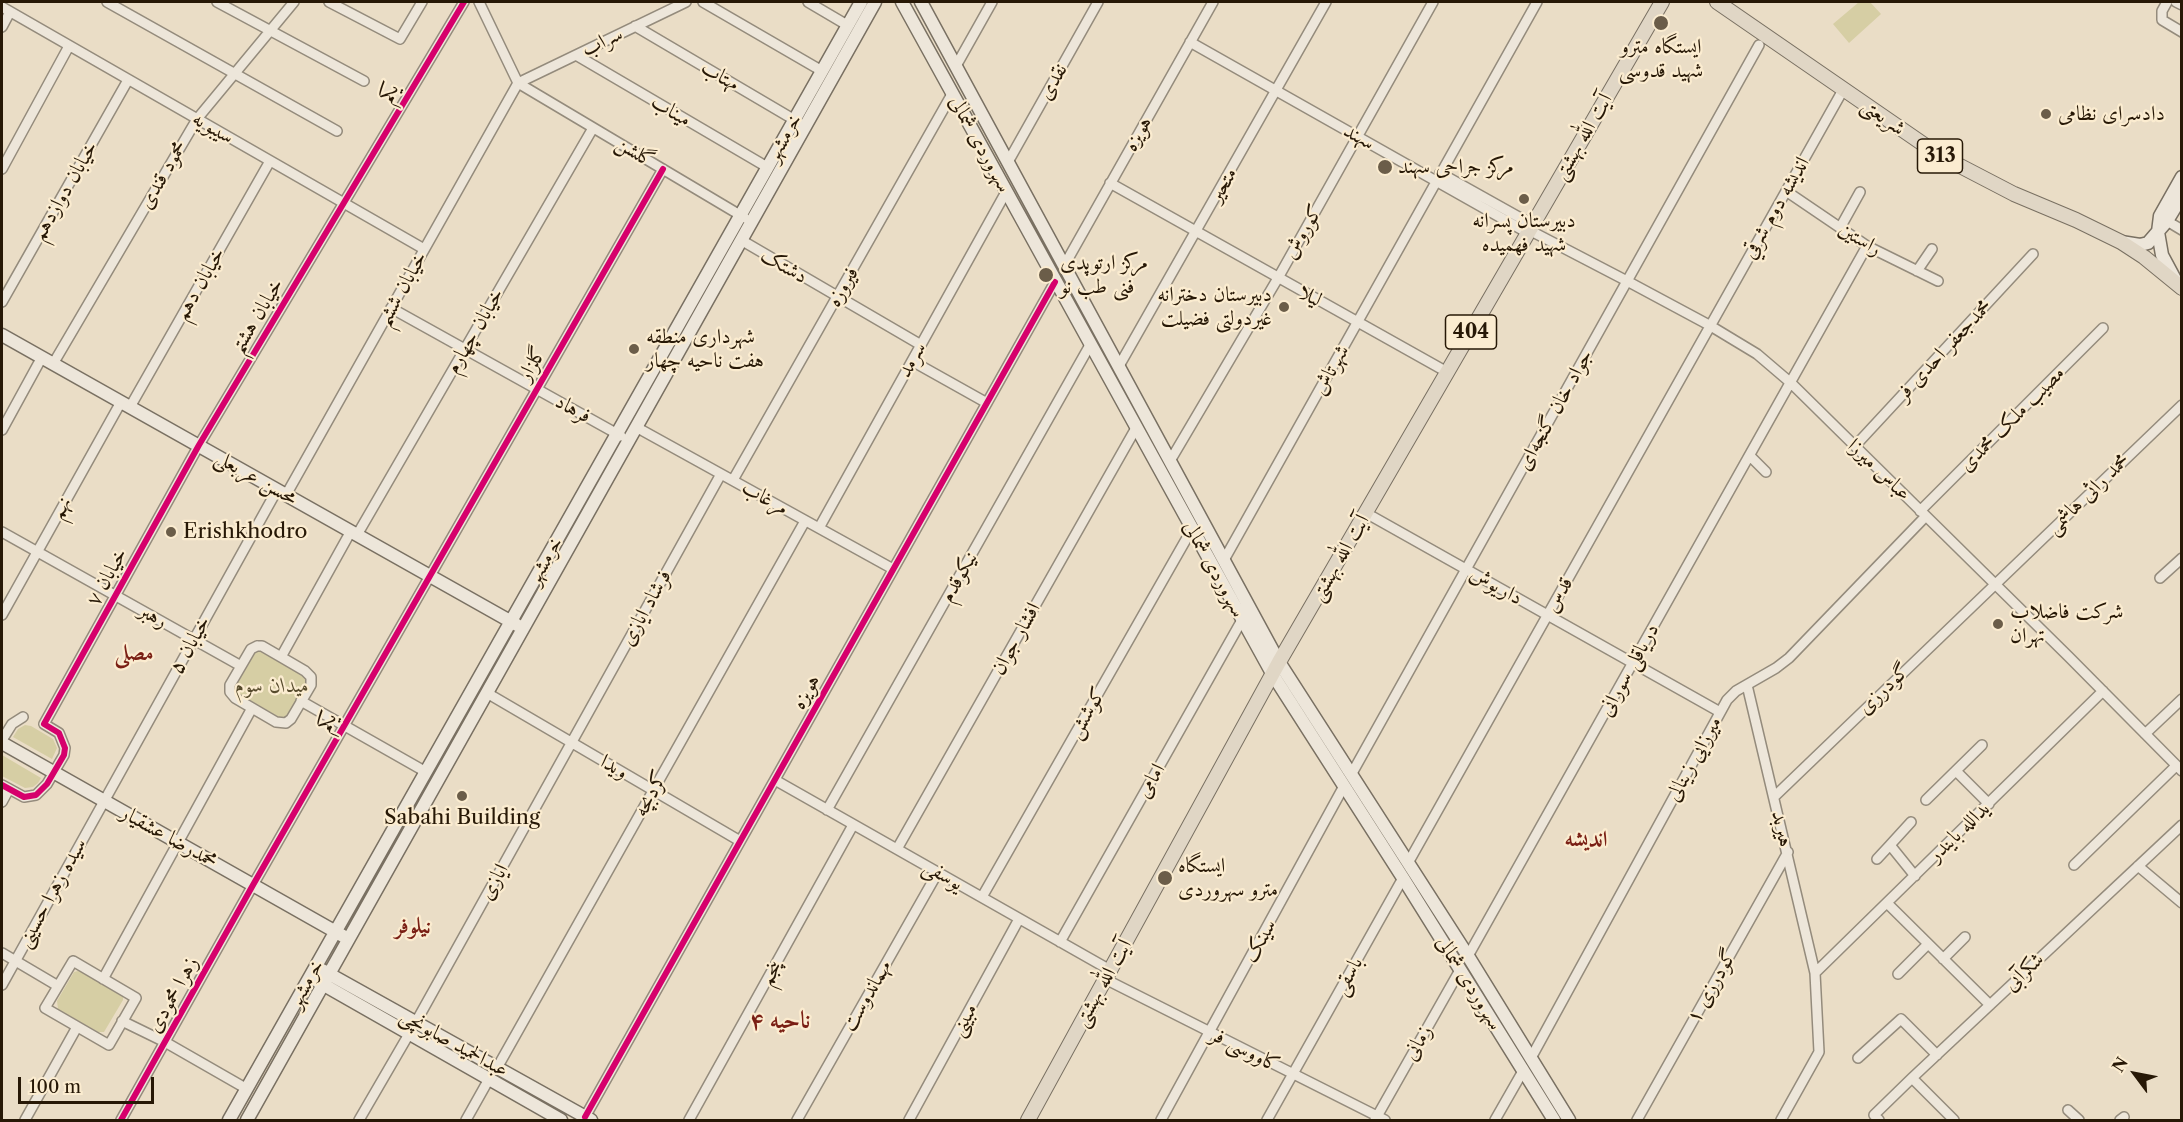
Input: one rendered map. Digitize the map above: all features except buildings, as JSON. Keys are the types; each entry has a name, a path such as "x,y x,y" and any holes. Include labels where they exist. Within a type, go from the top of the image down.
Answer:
{"main road":[{"name":"خرمشهر","path":"247,1120 752,222 822,70 861,2"},
{"name":"خرمشهر","path":"230,1120 767,167 800,122 875,2"},
{"name":"سهروردی شمالی","path":"902,2 1242,620 1351,775 1468,956 1569,1120"},
{"name":"سهروردی شمالی","path":"921,2 1224,560 1276,668 1344,786 1554,1120"},
{"name":"آیت الله بهشتی","path":"1028,1120 1276,668 1532,231 1662,2"},
{"name":"شریعتی","path":"1723,4 1762,40 1843,90 1927,147 1971,173 2121,242 2144,257 2179,286"},
{"path":"2179,286 2162,255 2158,232 2160,216 2181,177"},
{"path":"2121,242 2145,244 2167,221 2181,196"},
{"path":"1055,282 1064,266"},
{"name":"محسن عربعلی","path":"2,335 524,628"},
{"path":"624,421 636,427"},
{"path":"603,460 610,459 614,466"},
{"name":"محمدرضا عشقیار","path":"2,742 349,939"},
{"name":"عبدالحمید صابونچی","path":"313,972 416,1022 586,1119"},
{"name":"عبدالحمید صابونچی","path":"327,979 409,1034 561,1120"},
{"path":"1523,1071 1531,1058"}],"street":[{"path":"107,2 337,131"},
{"path":"217,2 364,81"},
{"name":"محمود قندی","path":"53,364 197,119 294,2"},
{"path":"329,2 400,39 422,2"},
{"name":"یکم","path":"343,202 464,2"},
{"path":"479,2 518,83"},
{"name":"سراب","path":"518,83 686,2"},
{"path":"703,2 822,70"},
{"path":"808,2 847,25"},
{"path":"956,66 992,2"},
{"name":"نقدی","path":"1008,162 1098,2"},
{"name":"هویزه","path":"1064,266 1213,2"},
{"name":"متحیر","path":"1119,366 1326,2"},
{"name":"کوروش","path":"1170,461 1278,278 1433,2"},
{"name":"شهرتاش","path":"1224,560 1537,2"},
{"path":"2167,2 2162,11 2162,20 2181,32"},
{"path":"2175,2 2181,5"},
{"path":"2,27 6,9"},
{"name":"سیبویه","path":"6,9 424,249"},
{"name":"مهتاب","path":"635,26 800,122"},
{"name":"جواد خان گنجه‌ای","path":"1351,775 1762,40"},
{"name":"سهند","path":"1190,42 1358,136 1438,176 1532,231"},
{"path":"2,169 69,46"},
{"name":"میناب","path":"576,55 767,167"},
{"name":"خیابان دوازدهم","path":"2,302 128,80"},
{"name":"گلشن","path":"518,83 752,222"},
{"name":"خیابان ششم","path":"282,492 392,308 518,83"},
{"name":"انديشه دوم شرقي","path":"1709,325 1843,90"},
{"name":"فیروزه","path":"733,480 952,94"},
{"name":"خیابان چهارم","path":"280,657 465,349 593,128"},
{"name":"خیابان دهم","path":"126,404 270,161"},
{"name":"گلزار","path":"430,575 663,169"},
{"name":"لیلا","path":"1110,183 1448,372"},
{"name":"راستین","path":"1786,191 1867,246 1938,281"},
{"name":"سرمد","path":"819,528 1006,192"},
{"path":"1840,228 1860,192"},
{"name":"خیابان هشتم","path":"199,446 343,202"},
{"path":"2167,221 2181,230"},
{"name":"عباس میرزا","path":"1532,231 1627,280 1757,354 1791,383 2179,768"},
{"name":"دشتک","path":"741,240 921,345"},
{"name":"دریاقلی سورانی","path":"1468,956 1867,246"},
{"path":"1917,271 1932,249"},
{"name":"محمدجعفر احدی فر","path":"1855,446 2033,254"},
{"name":"هویزه","path":"586,1119 1055,282"},
{"name":"فرهاد","path":"392,308 629,441"},
{"name":"قدس","path":"1408,863 1709,325"},
{"name":"مصیب ملک محمدی","path":"1923,513 2103,328"},
{"name":"نیکوقدم","path":"827,810 1090,345"},
{"path":"2,430 42,357"},
{"path":"912,361 987,403"},
{"name":"نهم","path":"2,615 37,551 126,404"},
{"name":"محمد راثی هاشمی","path":"1994,583 2181,405"},
{"name":"مرغاب","path":"636,427 893,569"},
{"name":"افشار جوان","path":"897,849 1136,428"},
{"name":"خیابان ۷","path":"54,773 64,755 64,742 59,733 44,724 199,446"},
{"path":"1750,456 1766,472"},
{"name":"فرشاد ایازی","path":"572,742 721,474"},
{"name":"خیابان ۵","path":"103,800 193,638 282,492"},
{"name":"داریوش","path":"1366,513 1720,712"},
{"name":"میرزایی زینالی","path":"1531,1058 1728,700 1736,691 1789,658 1923,513"},
{"name":"کردبچه","path":"497,1068 805,520"},
{"name":"کوشش","path":"982,897 1192,529"},
{"name":"رهبر","path":"2,532 241,666"},
{"path":"2160,578 2181,558"},
{"name":"یکم","path":"253,885 430,575"},
{"name":"گودرزی","path":"1775,796 1994,583"},
{"name":"امامی","path":"1060,942 1242,620"},
{"path":"261,646 280,657 311,677 311,685 291,720 283,723 276,722 232,697 230,692 230,685 250,649 261,646"},
{"name":"هیربد","path":"1747,685 1815,973 1819,1052 1781,1120"},
{"name":"یدالله بایندر","path":"1815,973 2103,692"},
{"name":"ویدا","path":"487,693 740,841"},
{"path":"2145,734 2181,699"},
{"path":"301,701 426,772"},
{"path":"103,979 252,708"},
{"path":"2,742 12,724 23,717"},
{"name":"ایازی","path":"416,1022 572,742"},
{"path":"1926,800 1982,746"},
{"path":"2074,865 2179,768"},
{"path":"1956,771 1989,804"},
{"path":"2,802 5,787 24,796 36,795 45,788 54,773"},
{"name":"یوسفی","path":"775,780 1060,942 1108,975"},
{"name":"سینک","path":"1161,1120 1344,786"},
{"name":"سیده زهرا حسینی","path":"2,985 103,800"},
{"path":"1877,859 1911,822"},
{"name":"پنجم","path":"689,1120 854,825"},
{"name":"شکرآبی","path":"1873,1119 1937,1054 2181,825"},
{"path":"1890,845 1915,876"},
{"name":"گودرزی ۱","path":"1637,1120 1788,852"},
{"path":"2138,866 2181,903"},
{"name":"مهماندوست","path":"797,1120 938,872"},
{"name":"باسقی","path":"1267,1120 1403,878"},
{"name":"زهرا محمودی","path":"121,1120 253,885"},
{"path":"1887,903 1990,1005"},
{"name":"مبینی","path":"909,1120 1019,919"},
{"path":"1943,959 1965,937"},
{"path":"1898,974 1928,944"},
{"path":"2,953 58,986"},
{"path":"73,961 103,979 135,998 108,1045 45,1008 73,961"},
{"name":"زمانی","path":"1379,1119 1460,970"},
{"name":"کاووسی فر","path":"1108,975 1211,1032 1379,1119"},
{"path":"1858,1058 1901,1019 1937,1054"},
{"path":"122,1021 165,1042 247,1089"},
{"path":"26,1120 77,1027"},
{"path":"359,1120 409,1034"},
{"path":"1495,1120 1523,1071"},
{"path":"1912,1078 1954,1120"},
{"path":"465,1120 489,1079"},
{"path":"2068,1110 2079,1120"}],"green space":[{"path":"1859,2 1870,2 1881,14 1849,43 1833,24"},
{"name":"میدان سوم","path":"259,651 307,680 284,718 236,692 235,688 255,653"},
{"path":"25,725 53,739 57,748 52,759 13,737 18,729"},
{"path":"2,755 41,778 38,783 33,787 25,788 2,776"},
{"path":"78,971 123,997 104,1032 98,1032 58,1009 57,1001 74,972"}],"cycle path":[{"path":"2,785 24,797 36,795 47,784 64,755 65,748 59,733 44,724 199,445 464,2"},
{"path":"121,1120 663,169"},
{"path":"585,1117 1055,282"}],"place":[{"name":"ایستگاه مترو شهید قدوسی","path":"1661,23"},
{"name":"دادسرای نظامی","path":"2046,114"},
{"name":"مرکز جراحی سهند","path":"1385,167"},
{"name":"دبیرستان پسرانه شهید فهمیده","path":"1524,199"},
{"name":"مرکز ارتوپدی فنی طب نو","path":"1046,275"},
{"name":"دبيرستان دخترانه غیردولتی فضیلت","path":"1284,307"},
{"name":"شهرداری منطقه هفت ناحیه چهار","path":"634,349"},
{"name":"Erishkhodro","path":"171,532"},
{"name":"شرکت فاضلاب تهران","path":"1998,624"},
{"name":"Sabahi Building","path":"462,796"},
{"name":"ایستگاه مترو سهروردی","path":"1165,878"}],"district":[{"name":"مصلی","path":"134,654"},
{"name":"اندیشه","path":"1586,840"},
{"name":"نیلوفر","path":"413,927"},
{"name":"ناحیه ۴","path":"780,1021"}]}
